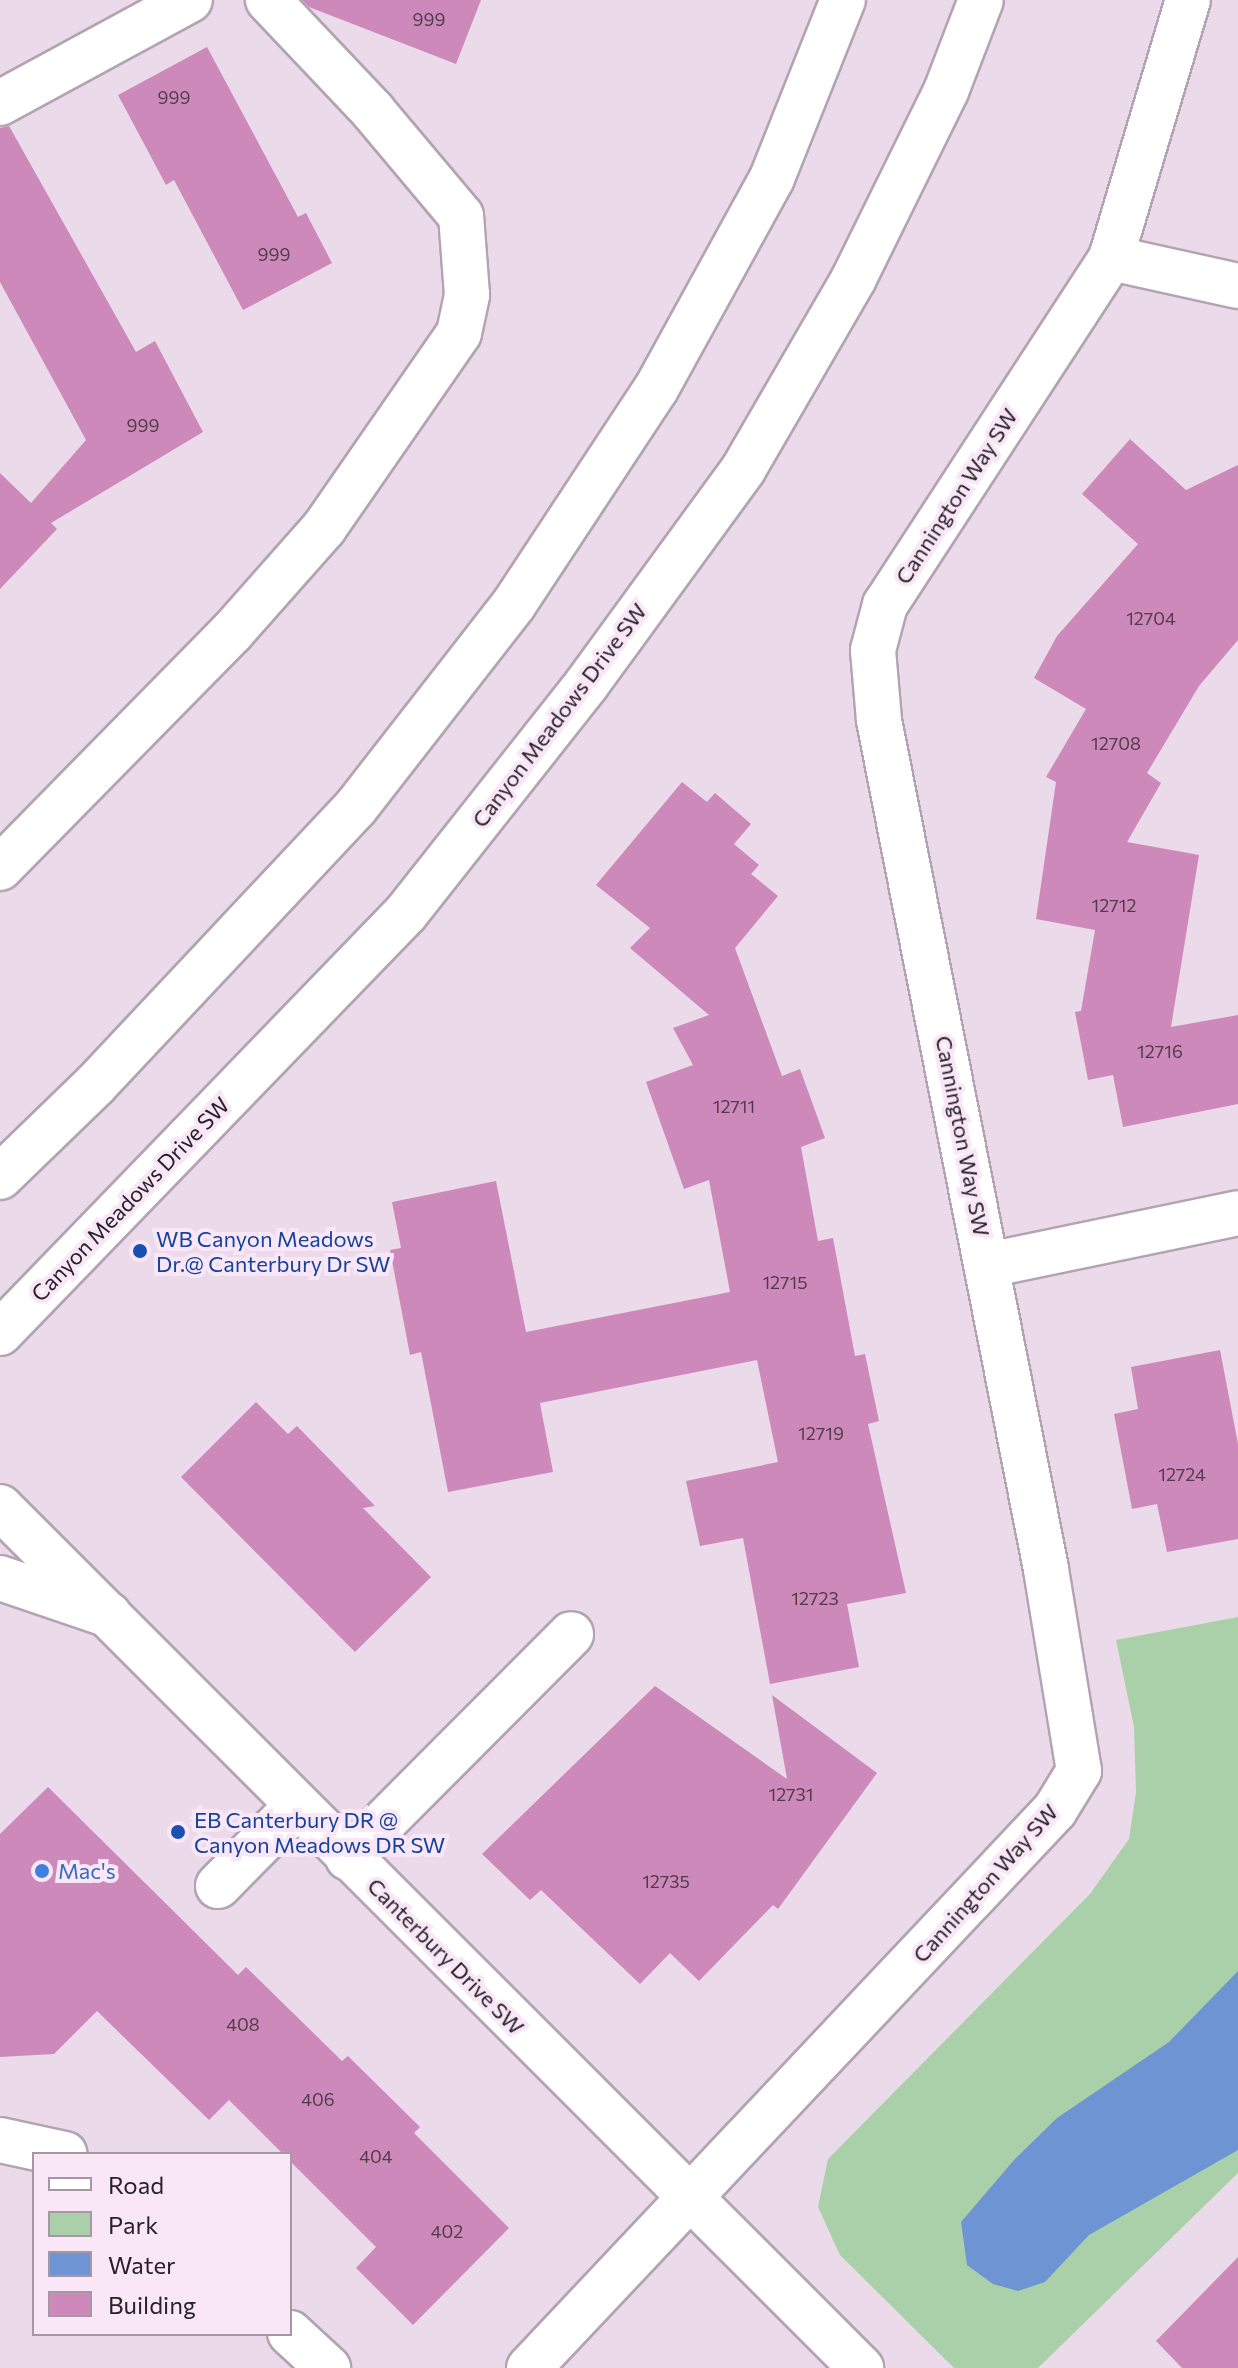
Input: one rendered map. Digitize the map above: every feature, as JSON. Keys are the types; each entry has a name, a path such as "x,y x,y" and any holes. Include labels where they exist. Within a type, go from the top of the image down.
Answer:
{"street":[{"path":"0,103 190,0"},
{"path":"0,868 232,632 324,528 459,333 467,295 461,216 373,111 268,0"},
{"path":"0,1177 95,1085 356,807 514,604 656,389 772,178 843,0"},
{"name":"Canyon Meadows Drive SW","path":"0,1333 406,913 586,685 744,468 830,318 946,91 981,0"},
{"name":"Cannington Way SW","path":"529,2368 560,2330 691,2200 1055,1810 1079,1771 988,1265 879,720 873,650 885,605 1111,258 1188,0"},
{"path":"1111,258 1238,286"},
{"path":"988,1265 1238,1213"},
{"name":"Canterbury Drive SW","path":"0,1507 861,2368"},
{"path":"0,1578 109,1615"},
{"path":"348,1858 571,1634"},
{"path":"218,1886 297,1806"},
{"path":"0,2140 56,2152"},
{"path":"292,2335 328,2368"}],"green space":[{"path":"1238,1617 1238,2173 1038,2368 954,2368 840,2255 818,2207 828,2159 1090,1894 1129,1839 1136,1792 1134,1727 1116,1640"}],"water":[{"path":"1238,1971 1238,2150 1089,2235 1045,2282 1018,2291 993,2284 967,2265 961,2222 1014,2160 1057,2118 1169,2042"}],"building":[{"path":"302,0 481,0 456,64 309,7"},
{"path":"207,47 298,217 306,213 332,263 243,310 174,180 166,185 118,95"},
{"path":"9,126 136,352 155,341 203,432 51,523 57,529 0,589 0,473 31,503 86,440 0,282 0,128"},
{"path":"1130,439 1186,490 1238,465 1238,640 1199,686 1147,773 1161,783 1127,842 1199,855 1171,1027 1238,1015 1238,1104 1123,1127 1113,1075 1088,1080 1075,1012 1081,1011 1095,930 1036,919 1056,782 1046,777 1086,709 1034,678 1057,636 1138,544 1082,494"},
{"path":"682,782 707,802 715,793 751,824 734,844 759,865 751,874 778,896 735,948 782,1076 800,1069 825,1138 801,1147 818,1241 833,1238 855,1356 865,1354 879,1421 868,1424 906,1593 847,1604 859,1667 770,1684 743,1538 700,1546 686,1481 778,1462 757,1360 540,1403 553,1472 448,1492 421,1352 410,1355 390,1250 401,1248 392,1202 496,1181 526,1332 730,1292 709,1180 684,1189 646,1082 693,1065 673,1028 709,1015 630,948 650,928 596,885"},
{"path":"1220,1350 1238,1444 1238,1539 1167,1552 1157,1504 1132,1509 1114,1414 1138,1409 1131,1367"},
{"path":"256,1402 288,1434 297,1426 375,1506 363,1508 431,1577 355,1652 181,1477"},
{"path":"655,1686 787,1779 772,1695 877,1773 778,1909 773,1905 699,1981 670,1953 640,1984 541,1890 530,1900 482,1854"},
{"path":"48,1787 238,1975 246,1967 342,2061 348,2056 420,2127 414,2133 509,2228 413,2325 356,2268 376,2247 292,2163 292,2152 281,2152 229,2100 209,2120 97,2011 54,2054 0,2057 0,1834"},
{"path":"1238,2257 1238,2368 1182,2368 1156,2341"}],"place":[{"name":"WB Canyon Meadows Dr.@ Canterbury Dr SW","path":"140,1251"},
{"name":"EB Canterbury DR @ Canyon Meadows DR SW","path":"178,1832"},
{"name":"Mac's","path":"42,1871"}]}
